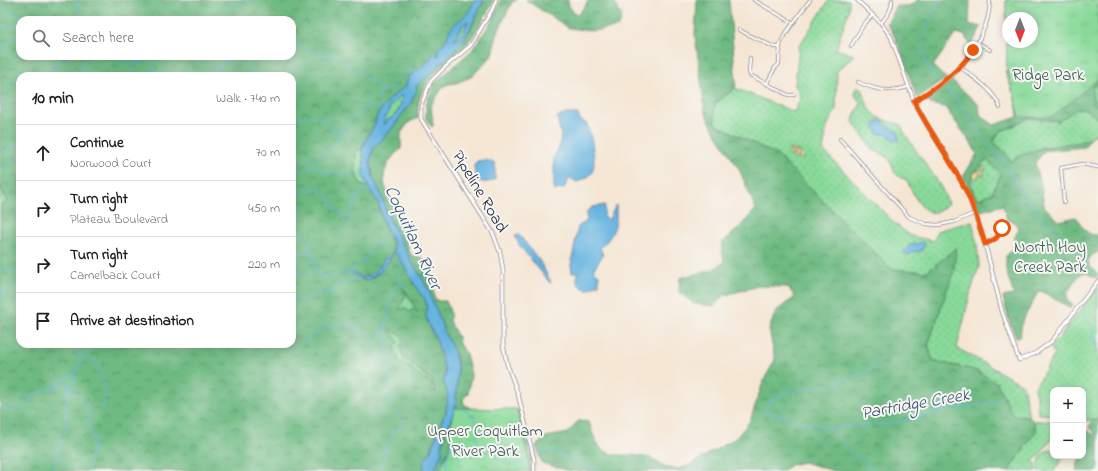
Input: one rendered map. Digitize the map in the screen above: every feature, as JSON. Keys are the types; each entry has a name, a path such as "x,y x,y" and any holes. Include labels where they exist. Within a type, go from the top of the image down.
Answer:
{"street":[{"name":"Pipeline Road","path":"496,0 492,10 471,45 445,67 432,81 420,105 421,119 494,233 500,252 503,270 503,344 507,364 519,399 534,459 534,471"},
{"path":"754,0 793,23"},
{"path":"767,83 775,68 779,64 780,47 784,36 810,0"},
{"path":"857,0 881,23 891,37 914,101 927,126 952,164 968,194 985,244 1002,311 1019,360 1036,353 1050,342 1098,281"},
{"path":"881,23 888,14 892,5 892,0"},
{"path":"914,101 924,96 960,67 977,42 987,18 990,0"},
{"path":"851,46 864,24 873,15"},
{"path":"739,30 774,47 780,47"},
{"path":"977,42 990,50"},
{"path":"750,58 750,75 788,95 794,96"},
{"path":"960,67 990,91 1000,106"},
{"path":"858,82 870,88 880,90 899,90 908,87"},
{"path":"840,139 909,217 926,224 938,225 954,222 975,213"},
{"path":"1064,202 1061,168 1082,164 1098,167"},
{"path":"985,244 1000,235 1002,228"}],"green space":[{"path":"0,0 475,0 467,14 454,24 449,31 448,38 438,55 432,56 409,79 405,88 387,103 377,116 374,126 362,149 356,151 356,174 363,186 369,187 378,202 384,225 395,248 393,253 369,277 363,279 357,274 363,280 367,281 378,272 395,252 397,254 419,292 425,299 427,308 426,316 437,341 445,371 444,382 449,395 446,413 430,453 423,464 425,468 423,471 0,471 0,205 5,204 6,198 0,186","holes":["403,289 407,293 418,312 412,309 410,311 404,307 399,310 406,295","389,329 403,341 400,345 405,361 432,380 435,393 431,382 411,369 398,357 395,352 398,341"]},
{"path":"484,0 494,0 470,40 435,73 422,92 418,118 409,122 401,133 401,149 391,158 385,171 384,182 388,196 387,199 392,203 399,216 410,253 413,256 423,258 424,267 429,272 435,298 438,301 446,301 450,313 449,321 458,337 459,344 466,354 471,375 468,393 463,399 464,404 472,409 503,411 519,410 532,460 525,465 452,435 449,425 457,403 458,364 453,349 444,332 430,293 412,263 386,211 381,194 373,177 370,159 373,149 391,130 411,102 417,85 460,44 470,30"},
{"path":"500,0 517,0 512,2 499,29 491,57 471,77 443,87 431,105 432,127 426,119 426,104 435,83 472,50 493,20"},
{"path":"526,0 568,0 569,6 575,14 579,14 589,0 607,0 614,2 622,15 621,21 618,27 593,31 569,28"},
{"path":"697,0 729,0 736,83 735,88 714,105 715,124 777,155 891,269 927,272 956,248 954,270 928,345 933,361 975,370 997,383 1013,415 1029,416 1034,423 1036,431 1008,471 834,471 804,462 790,465 783,471 570,471 542,463 536,446 546,437 568,433 578,421 589,422 593,435 601,449 614,455 633,455 651,458 668,468 679,469 690,465 736,438 750,421 763,382 775,360 769,329 776,311 795,297 788,287 759,286 725,295 714,306 694,304 679,292 680,278 712,270 724,262 721,244 737,230 756,209 739,169 714,130 705,112 695,35"},
{"path":"829,0 849,0 849,10 836,49 854,55 837,71 836,109 827,126 823,150 894,223 911,236 934,241 937,231 972,221 977,245 979,266 970,294 957,348 1023,385 1029,416 1013,416 997,383 961,367 933,361 928,346 955,249 927,272 891,269 777,155 715,124 714,105 735,88 794,112 801,97 795,85 799,46"},
{"path":"917,0 970,0 969,24 981,27 971,46 964,35 956,33 933,66 947,78 917,98 896,40 887,23 895,6 910,5 915,3"},
{"name":"North Hoy Creek Park","path":"1006,0 1098,0 1098,83 1092,89 1092,95 1094,102 1098,107 1098,118 1086,109 1081,108 1059,121 1029,118 999,132 994,142 1006,153 1011,162 1023,154 1045,148 1079,142 1090,137 1085,147 1044,151 1035,163 1040,180 1044,206 1059,221 1076,217 1087,232 1098,235 1098,252 1092,255 1088,261 1090,266 1098,274 1096,278 1085,272 1079,275 1067,293 1067,301 1073,305 1071,308 1041,291 1038,292 1022,322 1020,336 1016,338 1009,320 1003,297 1014,295 1006,270 1006,256 1017,245 1014,239 1019,228 1013,221 1007,220 1003,205 981,211 963,177 977,154 945,107 930,104 927,98 951,80 979,105 980,115 994,125 1018,117 1012,88 1005,71 1007,70 1007,48 1038,48 1038,12 1006,12","holes":["987,160 1001,174 992,193 980,199 974,194 971,184 972,173 979,168 984,161"]},
{"name":"Ridge Park","path":"1006,0 1098,0 1098,79 1052,117 1020,117 1007,71 1007,48 1038,48 1038,12 1006,12"},
{"path":"468,20 461,35 453,40 463,25"},
{"path":"1098,79 1098,134 1083,142 1041,148 1011,163 994,142 999,132 1016,125 1020,117"},
{"path":"859,87 863,91 868,106 875,115 884,120 900,124 905,134 944,192 948,203 941,210 934,212 928,211 923,207 918,201 907,180 899,177 895,173 886,156 873,150 853,122 854,116 861,103 855,95 856,88"},
{"path":"402,95 399,109 391,119 383,124 384,118 388,115 389,107"},
{"path":"362,149 364,161 363,174 369,187 363,186 356,174 356,151"},
{"path":"987,160 1001,174 992,193 980,199 974,194 973,191 971,184 972,173 979,168 984,161"},
{"path":"0,186 6,200 5,204 0,205"},
{"path":"402,287 418,312 412,309 410,312 404,307 399,310 406,295"},
{"path":"1098,287 1098,421 1086,420 1086,387 1050,387 1050,415 1038,414 1037,400 1034,389 1055,354 1050,347 1060,337"},
{"path":"389,329 402,336 403,341 408,343 406,345 403,343 400,345 404,360 410,362 432,380 435,393 432,390 432,383 423,378 406,364 400,362 395,352 395,345 398,341"},
{"name":"Upper Coquitlam River Park","path":"453,408 517,409 531,471 440,471 450,446"},
{"path":"1092,420 1098,420 1098,471 1076,471 1079,459 1086,459 1086,430 1094,435 1095,433 1089,428"},
{"path":"1032,421 1050,421 1050,441 1037,458 1033,460 1033,462 1036,463 1036,471 1008,471 1036,431"},
{"path":"448,427 448,431 451,434 450,449 440,466 439,471 434,471 442,450 441,448 444,434"},
{"path":"1049,450 1050,459 1062,459 1054,471 1038,471 1041,457"}],"sand":[{"path":"788,150 792,150 794,156 796,155 794,154 793,150 797,153 798,150 799,154 802,154 803,159 799,159 799,156 797,156 796,159 792,157 792,155 789,156 791,152"},
{"path":"982,166 985,167 983,172 984,175 982,176 980,173 977,178 974,179 973,173 982,170"}],"water":[{"path":"475,0 484,0 464,40 417,85 417,90 411,102 391,130 373,149 370,161 373,177 381,194 386,211 412,263 430,293 444,332 453,349 458,369 456,405 449,425 443,434 444,440 441,448 443,450 434,471 423,471 423,462 430,453 446,413 448,395 443,379 445,377 445,371 437,341 426,316 427,308 425,299 419,292 397,254 394,253 380,273 377,273 367,281 352,274 357,274 363,278 370,275 378,268 384,259 388,258 394,251 393,242 384,225 378,202 369,189 363,174 364,161 362,151 374,126 378,113 394,95 406,86 410,76 428,61 433,52 438,56 438,47 443,45 448,38 449,31 454,24 467,14","holes":["468,21 462,35 454,40 463,25","402,95 400,106 396,114 383,124 384,118 388,115 389,107"]},
{"path":"567,114 578,114 580,120 587,124 593,149 594,164 591,174 586,178 577,182 570,178 564,188 554,191 554,157 559,148 561,135 557,117"},
{"path":"884,120 883,123 898,132 899,141 893,140 889,135 877,133 877,130 874,127 878,121"},
{"path":"485,160 495,163 495,179 481,182 476,180 474,166 477,161"},
{"path":"605,205 604,216 608,221 616,205 614,229 612,234 600,248 603,255 593,270 599,275 599,284 587,290 578,283 578,272 572,273 571,265 578,227 587,221 586,213 592,207"},
{"path":"519,235 539,260 551,282 550,283 520,246 515,236"},
{"path":"920,242 925,244 922,250 918,252 914,251 908,255 904,253 909,245"}],"waterway":[{"path":"73,0 76,5 80,7 83,16"},
{"path":"224,8 227,5 243,3 250,0"},
{"path":"253,0 258,0"},
{"path":"939,0 925,31 923,43 927,66 939,80"},
{"path":"0,7 9,11 11,14 19,14 20,16"},
{"path":"0,28 16,26"},
{"path":"0,53 10,40 16,36"},
{"path":"296,46 324,55 339,56 344,62 347,63 350,69 362,73 367,79 383,91"},
{"path":"41,72 47,69 55,68 57,63 62,60"},
{"path":"78,72 88,60"},
{"path":"123,60 129,63 142,61"},
{"path":"131,72 135,66 145,60"},
{"path":"151,72 153,67 156,65 155,60"},
{"path":"193,60 196,63 198,60"},
{"path":"208,72 226,63 227,60"},
{"path":"244,60 252,60"},
{"path":"252,61 252,72"},
{"path":"220,66 221,72"},
{"path":"378,102 380,93 387,90 407,71 419,70"},
{"path":"0,106 9,87 16,82"},
{"path":"945,86 1005,165 1030,204 1083,258 1092,270"},
{"path":"305,159 320,156 336,145 341,131 344,130 354,116 362,114 366,105 370,105 373,108 379,106 384,108"},
{"path":"296,118 316,116 325,120 333,130 342,130"},
{"path":"0,153 12,146 16,146"},
{"path":"0,169 16,159"},
{"path":"296,170 316,166 327,174 336,172 341,174 363,174"},
{"path":"296,197 309,189 313,188 322,190 330,199 333,207 342,213 348,224 359,194 363,191 371,190"},
{"path":"296,231 306,238 312,253"},
{"path":"352,271 354,266 364,262 371,247 390,234"},
{"path":"296,251 302,254 310,251 320,277 323,278 329,275 331,277 333,274 352,274"},
{"path":"379,471 382,465 386,444 391,439 395,430 402,425 399,414 393,409 388,393 389,372 386,363 389,356 384,330 388,320 387,310 400,279 400,260"},
{"path":"0,270 16,273"},
{"path":"296,274 299,271 305,273 316,272"},
{"path":"347,272 352,271 355,275"},
{"path":"296,299 301,300 317,294 334,291 337,284 345,282 346,280 351,281 360,278"},
{"path":"400,280 402,287"},
{"path":"0,300 3,293 16,282"},
{"path":"1082,313 1093,328 1092,339 1098,350"},
{"path":"303,341 317,334 323,326 337,328 352,325 372,339 383,332"},
{"path":"385,327 389,330"},
{"path":"0,407 9,409 24,408 29,404 29,396 46,389 56,388 62,380 74,373 80,367 81,361 77,355 80,348"},
{"path":"79,353 94,361 103,379 106,402 101,411"},
{"name":"Partridge Creek","path":"883,359 866,373 848,378 831,386 788,391 771,401 764,411 824,428 829,428 887,424 919,418 943,410 968,407 1000,400"},
{"path":"53,471 56,457 58,455 61,437 67,428 67,419 64,414 67,401 68,384 73,381 77,370"},
{"path":"71,382 72,392 83,399 89,412 88,421 91,425 91,432 94,440 88,471"},
{"name":"Partridge Creek","path":"456,404 474,417 478,436 474,446 477,450 483,452 489,451 498,459 512,464 520,463 531,458"},
{"path":"448,426 452,438 446,459 448,471"},
{"path":"829,429 853,454 876,471"},
{"path":"451,442 456,443 460,459 459,466"},
{"name":"Partridge Creek","path":"535,457 547,450 601,471"},
{"name":"Partridge Creek","path":"699,471 710,458"},
{"path":"439,471 442,462 446,459"}],"route":[{"path":"973,50 953,74 924,96 914,101 927,126 952,164 968,194 985,244 1000,235 1002,228"}],"water label":[{"name":"Coquitlam River","path":"414,237"}]}
